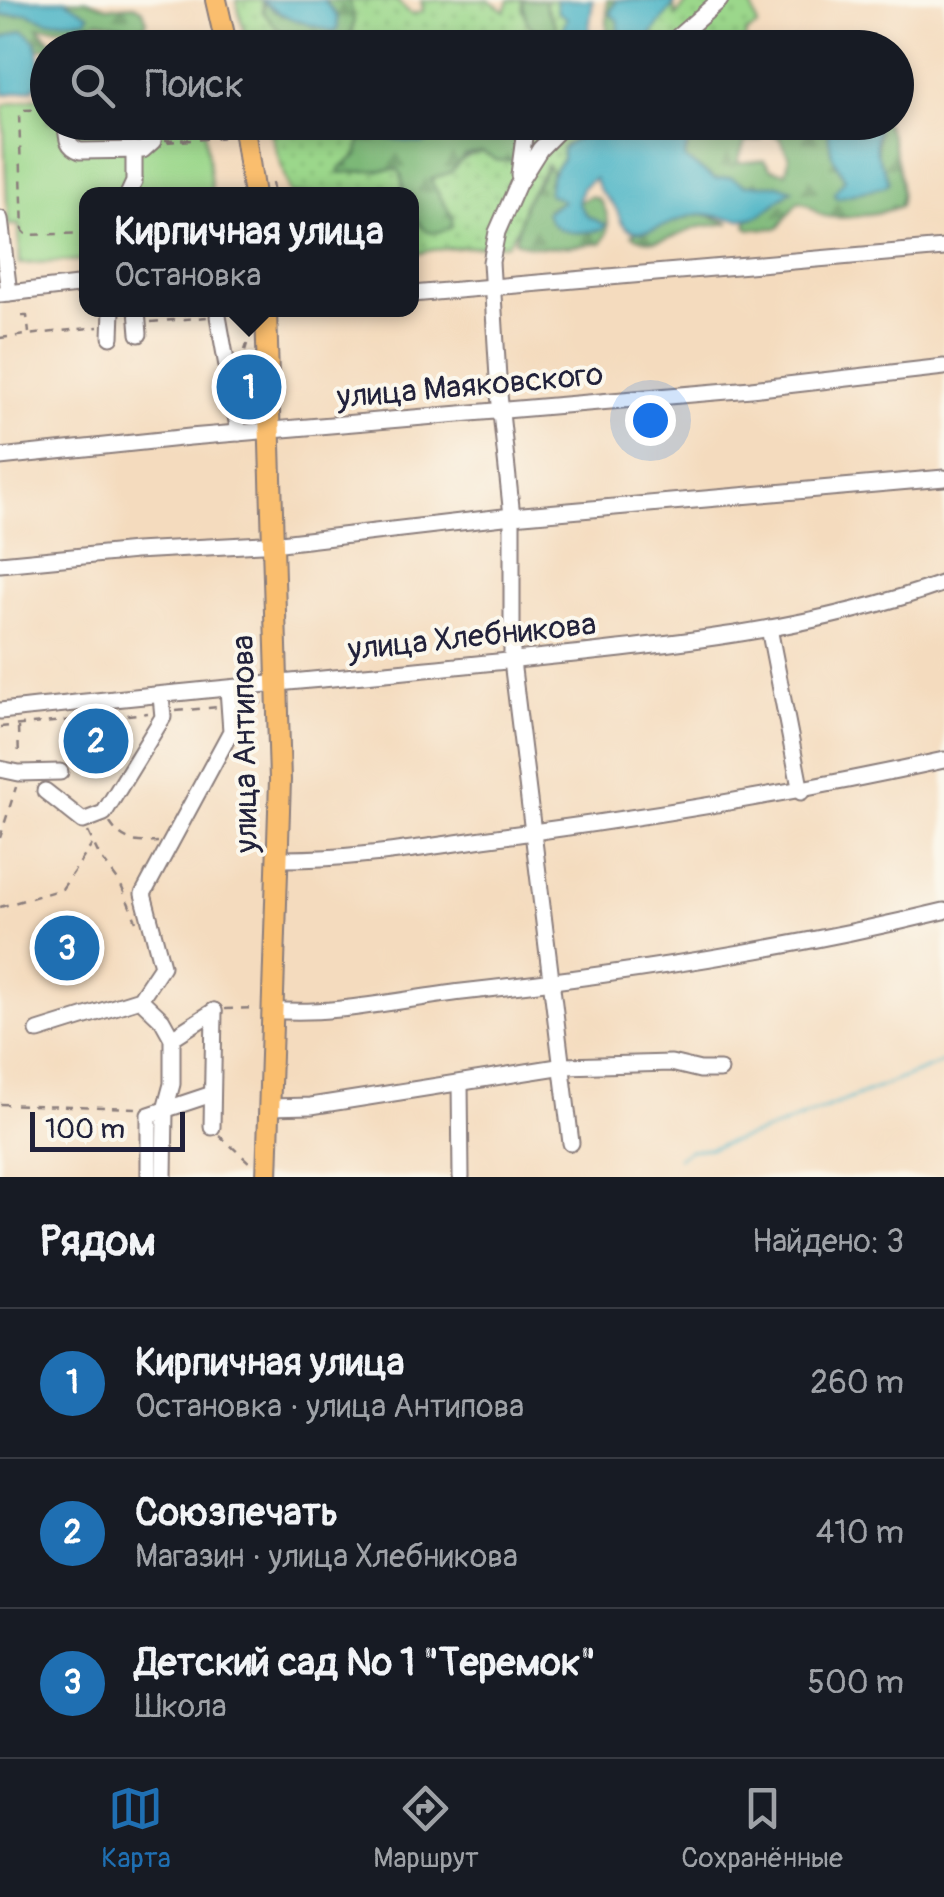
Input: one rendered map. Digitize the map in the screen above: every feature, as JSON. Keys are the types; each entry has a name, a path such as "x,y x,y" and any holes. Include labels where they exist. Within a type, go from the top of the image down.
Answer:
{"main road":[{"path":"216,0 223,30"},
{"path":"239,140 252,187"},
{"name":"улица Антипова","path":"267,1177 269,1106 264,1008 278,859 280,780 270,432 272,317"}],"street":[{"path":"686,30 720,0"},
{"path":"67,140 80,152 134,150 149,147 154,140"},
{"path":"518,184 524,140"},
{"path":"549,140 518,184 497,232 490,262 512,516 512,661 571,1143"},
{"path":"132,187 134,150"},
{"path":"0,218 3,297"},
{"path":"419,293 944,248"},
{"path":"3,297 79,285"},
{"path":"3,297 79,294"},
{"path":"111,337 112,317"},
{"path":"138,317 139,334"},
{"path":"218,317 239,433"},
{"name":"улица Маяковского","path":"0,457 751,390 944,368"},
{"path":"0,564 135,551 273,544 512,516 944,478"},
{"name":"улица Хлебникова","path":"0,711 276,694 659,645 769,628 868,606 944,583"},
{"path":"769,628 801,792"},
{"path":"38,1031 140,1000 162,966 143,894 231,731 229,698"},
{"path":"45,791 84,821 104,813 163,717 161,704"},
{"path":"278,859 323,860 532,832 801,792 944,760"},
{"path":"0,769 19,773 60,772"},
{"path":"264,1008 327,1008 751,954 944,912"},
{"path":"140,1000 162,1020 172,1038 172,1084 157,1113 149,1177"},
{"path":"172,1038 214,1011"},
{"path":"212,1127 214,1011"},
{"path":"269,1106 312,1106 564,1066 670,1063 720,1070"},
{"path":"460,1083 462,1177"},
{"path":"157,1113 212,1094"},
{"path":"157,1113 164,1177"}],"path":[{"path":"30,110 19,114 23,232 79,234"},
{"path":"272,182 273,187"},
{"path":"22,316 27,316 29,335"},
{"path":"0,727 161,704 276,694"},
{"path":"0,838 19,773 18,726"},
{"path":"104,813 119,836 134,843 170,842"},
{"path":"0,907 62,890 93,842 120,882 138,926"},
{"path":"214,1011 264,1008"},
{"path":"0,1104 141,1108 157,1113"}],"green space":[{"path":"65,0 86,0 107,7 134,5 143,10 147,21 142,30 99,21 79,28 38,27 41,30 30,30 30,35 23,30 0,39 0,16 27,13 47,21 88,15"},
{"path":"236,0 262,0 263,12 278,30 244,30"},
{"path":"324,0 349,0 352,30 334,30 337,17"},
{"path":"349,0 396,0 411,14 423,11 421,0 489,0 505,11 509,0 522,0 523,11 553,30 352,30"},
{"path":"522,0 545,0 555,30 534,30 527,22"},
{"path":"545,0 556,0 558,12 567,18 563,28 555,30"},
{"path":"607,0 617,0 611,8 623,30 607,30"},
{"path":"689,0 750,0 758,26 751,30 653,30 674,6 676,16"},
{"path":"264,2 275,12 328,30 278,30 263,12"},
{"path":"30,99 30,140 206,140 211,187 79,187 79,260 20,264 19,225 8,225 3,105"},
{"path":"273,140 360,140 358,155 341,167 397,169 403,187 288,187"},
{"path":"360,140 516,140 517,150 513,161 497,160 482,152 465,155 451,172 430,180 452,216 452,227 434,232 419,223 419,187 403,187 397,169 339,173 358,155"},
{"path":"516,140 574,140 562,148 562,160 552,173 546,166 507,244 419,253 419,222 452,216 430,180 474,153 482,151 497,160 517,150"},
{"path":"691,140 756,140 745,142 737,163 764,160 771,169 786,173 789,158 781,140 829,140 845,180 878,158 877,140 892,140 901,187 900,206 836,218 798,202 778,228 750,229 746,226 748,217 759,216 791,191 778,185 745,185 731,177 716,179 685,159"},
{"path":"548,165 552,173 548,183 564,201 549,208 605,225 587,216 578,203 590,196 598,198 608,220 602,243 546,247 515,241 525,202"},
{"path":"703,214 730,223 696,228 656,241 632,235 638,229"}],"water":[{"path":"0,0 65,0 89,15 86,20 47,21 27,13 0,16"},
{"path":"262,0 324,0 337,17 338,28 328,30 279,12"},
{"path":"556,0 593,0 589,30 563,30 567,18 558,12"},
{"path":"617,0 677,0 654,30 619,30 618,21 610,13"},
{"path":"22,30 30,36 30,90 3,95 0,39"},
{"path":"576,140 690,140 685,159 715,179 731,177 745,185 778,185 792,190 755,217 693,215 639,232 622,223 595,178 582,188 578,203 587,216 606,225 603,229 578,232 562,230 546,212 563,201 549,194 549,189 551,176 562,160 562,149"},
{"path":"829,140 875,140 889,182 837,198 834,193 845,179 832,155"}],"waterway":[{"path":"678,1158 690,1150 711,1148 775,1128 944,1062"}],"place":[{"name":"Кирпичная улица","path":"249,387"},
{"name":"Союзпечать","path":"96,741"},
{"name":"Детский сад № 1 \"Теремок\"","path":"67,948"}]}
